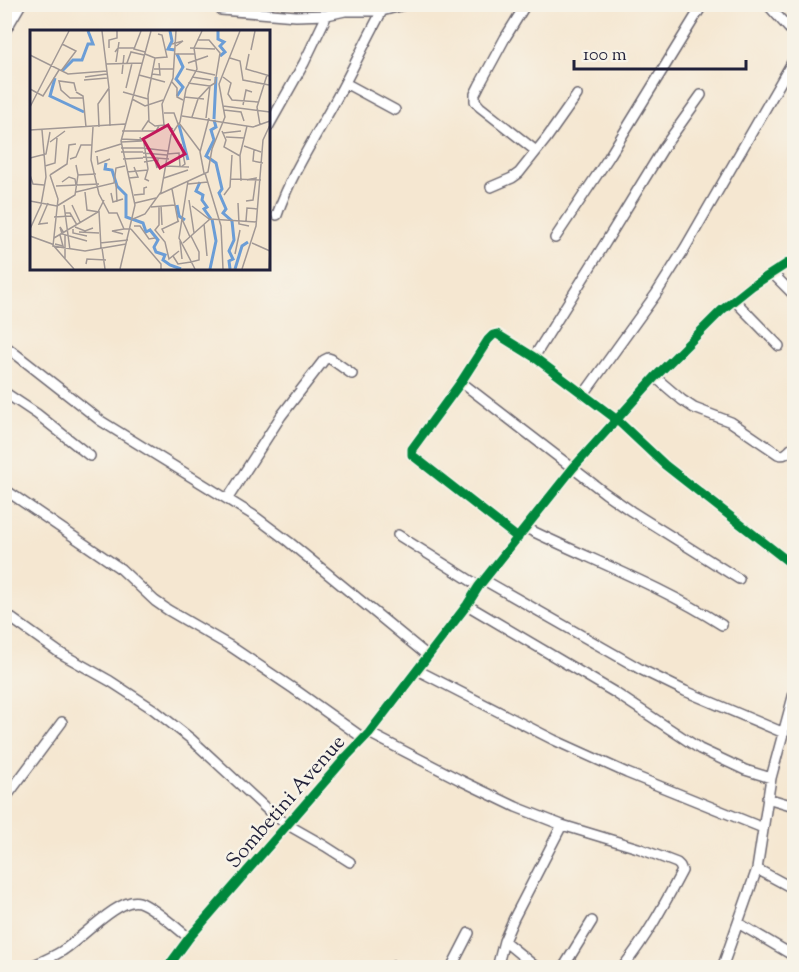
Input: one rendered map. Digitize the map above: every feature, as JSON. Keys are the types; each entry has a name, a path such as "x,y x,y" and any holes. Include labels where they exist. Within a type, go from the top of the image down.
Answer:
{"street":[{"path":"4,33 21,4"},
{"path":"220,10 296,16 327,15 345,11 382,11 408,4"},
{"path":"526,4 479,86 475,101 536,151"},
{"path":"555,238 609,157 703,4"},
{"path":"767,4 795,34"},
{"path":"277,216 294,176 382,11"},
{"path":"270,123 304,63 327,15"},
{"path":"584,394 680,257 795,59"},
{"path":"345,83 395,110"},
{"path":"534,357 664,147 701,94"},
{"path":"491,187 516,176 577,95"},
{"path":"573,468 655,377 722,310 795,259"},
{"path":"772,273 795,295"},
{"path":"734,300 779,346"},
{"path":"518,538 412,455 412,449 461,382 488,340 497,334 534,357 616,419 665,465 789,563"},
{"path":"4,345 101,421 253,514 428,656"},
{"path":"228,498 277,423 324,360 331,359 352,374"},
{"path":"655,377 694,408 731,423 782,456 795,446"},
{"path":"461,382 605,493 739,579"},
{"path":"4,392 37,414 90,456"},
{"name":"Sombetini Avenue","path":"168,968 189,938 366,735 573,468"},
{"path":"4,489 121,570 168,610 230,646 366,735 516,807 676,863 682,871 656,921 622,968"},
{"path":"526,528 667,593 722,625"},
{"path":"398,535 642,670 784,733"},
{"path":"467,605 614,692 700,748 745,770 771,778"},
{"path":"4,613 60,652 153,709 191,739 271,813 350,862"},
{"path":"417,670 606,764 763,828"},
{"path":"723,968 757,869 771,778 795,693"},
{"path":"4,800 62,722"},
{"path":"768,798 795,806"},
{"path":"497,968 504,941 514,918 562,825"},
{"path":"757,869 795,889"},
{"path":"36,964 60,953 117,908 133,901 140,902 151,909 189,938"},
{"path":"563,968 592,921"},
{"path":"738,923 795,956"},
{"path":"451,968 469,933"},
{"path":"504,941 537,968"}],"cycle path":[{"path":"167,968 189,938 369,733 479,586 573,468 655,377 722,310 752,286 794,259"},
{"path":"518,538 412,455 412,449 461,382 488,340 497,334 534,357 616,419 665,465 790,563"}]}
